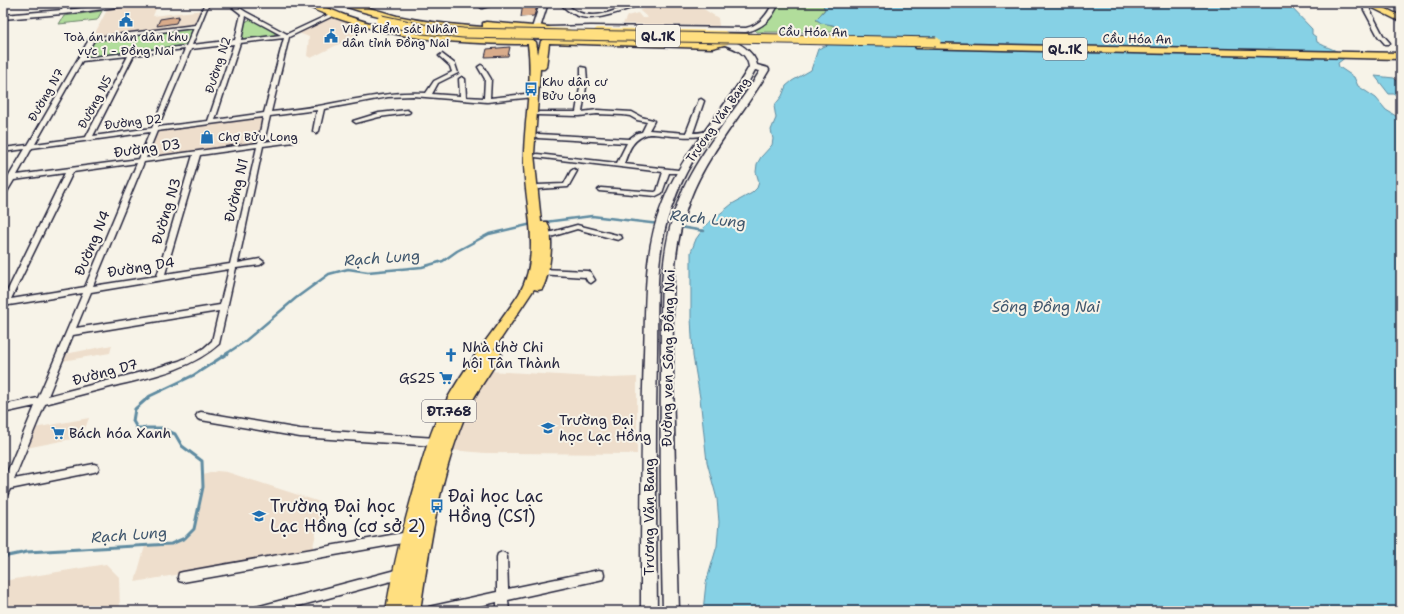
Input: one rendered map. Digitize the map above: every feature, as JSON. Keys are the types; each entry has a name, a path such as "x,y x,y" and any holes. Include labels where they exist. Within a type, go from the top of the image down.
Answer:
{"main road":[{"path":"3,17 65,12 132,3"},
{"name":"QL.1K","path":"308,3 343,7 370,19 383,16 441,27 539,35 712,45 727,42"},
{"name":"QL.1K","path":"324,3 343,7 370,19 434,38 463,40 539,35 598,35 727,42"},
{"name":"QL.1K","path":"364,3 390,12 425,19 539,35 580,29 598,35"},
{"path":"539,35 546,20 543,15 544,3"},
{"path":"1379,3 1401,13"},
{"path":"1367,4 1401,19"},
{"name":"Cầu Hóa An","path":"370,19 423,29 469,33 928,42 969,41 1246,46 1259,48 1401,52"},
{"name":"Cầu Hóa An","path":"598,35 641,32 933,38 969,41"},
{"name":"ĐT.768","path":"395,611 400,574 408,537 436,442 457,405 528,305 537,288 542,272 546,244 540,226 529,153 535,64 539,35"},
{"name":"ĐT.768","path":"411,611 421,544 457,405 471,371 521,302 531,282 540,226 537,156 542,64 539,35"},
{"path":"727,42 746,52 752,60 754,68"},
{"name":"Cầu Hóa An","path":"727,42 1401,56"},
{"name":"Cầu Hóa An","path":"1246,46 1259,44 1401,48"},
{"name":"Trương Văn Bang","path":"649,611 647,504 650,359 653,291 658,232 663,216 692,155 743,87 754,68"},
{"name":"Đường ven Sông Đồng Nai","path":"671,611 666,434 668,284 675,234 685,198 705,159 749,97 765,70 754,68"}],"street":[{"path":"65,3 65,12"},
{"name":"Đường N4","path":"5,490 207,3"},
{"path":"229,3 244,13 288,36"},
{"path":"482,6 497,3"},
{"path":"562,3 570,12 587,18 637,4"},
{"path":"580,29 746,30 753,29 764,22 770,16 776,3"},
{"path":"1367,4 1367,10 1381,36 1387,43"},
{"path":"80,60 288,36 343,7"},
{"name":"Đường N2","path":"211,122 238,41 244,13"},
{"name":"Đường N7","path":"3,193 90,41 94,38 198,26"},
{"name":"Đường N1","path":"210,349 216,342 260,144 288,36"},
{"name":"Đường N5","path":"88,139 132,54"},
{"path":"428,95 436,82 454,73 453,65 442,56"},
{"path":"481,68 488,79 487,100"},
{"path":"579,114 584,81 583,68"},
{"path":"462,79 463,98"},
{"name":"Đường D2","path":"3,150 267,115 388,95 413,94 487,100 534,95"},
{"path":"689,134 694,123 695,113 701,101"},
{"path":"316,131 321,107"},
{"path":"356,121 379,115 407,112"},
{"path":"539,114 579,114 597,112 632,114 639,119 651,121 645,133"},
{"path":"620,165 630,141 637,136 645,133 689,134 709,132 716,128 726,113"},
{"path":"538,136 630,141"},
{"name":"Đường D3","path":"3,179 294,140"},
{"name":"Đường N3","path":"160,277 197,153"},
{"path":"537,156 683,172 692,155"},
{"path":"4,304 70,170"},
{"path":"601,190 656,194 662,189 667,170"},
{"path":"538,187 564,186 568,184 574,171"},
{"path":"540,226 577,226 618,238"},
{"name":"Đường D4","path":"4,304 160,277 260,262"},
{"path":"542,272 587,274 591,280"},
{"path":"70,332 224,307"},
{"name":"Đường D7","path":"3,409 42,402 151,373 191,360 210,349"},
{"path":"201,416 300,432 436,442"},
{"path":"5,490 94,468"},
{"path":"183,577 408,537"},
{"path":"502,557 504,596 503,611"},
{"path":"260,611 400,574"},
{"path":"433,611 599,575"}],"shaded area":[{"name":"Toà án nhân dân khu vực 1 - Đồng Nai","path":"140,3 158,3 153,16 203,10 196,25 95,37 94,35 108,8"},
{"path":"667,3 673,6 682,3 689,5 694,3 718,18 719,26 623,24 627,16 638,13 642,18 648,18 639,10"},
{"name":"Viện Kiểm sát Nhân dân tỉnh Đồng Nai","path":"332,15 373,27 311,58 307,56 309,37 296,32"},
{"name":"Chợ Bửu Long","path":"264,117 258,143 145,159 157,131"},
{"path":"112,345 110,353 62,361 65,354"},
{"name":"Trường Đại học Lạc Hồng","path":"488,371 611,378 637,377 637,454 485,453 451,450 467,407"},
{"name":"Bách hóa Xanh","path":"89,418 82,437 26,448 34,428"},
{"name":"Trường Đại học Lạc Hồng (cơ sở 2)","path":"217,471 227,472 323,503 312,551 135,582 145,546 171,544 185,538 194,529 203,487 203,475"},
{"path":"106,564 119,577 120,611 3,611 3,581"}],"green space":[{"path":"779,3 825,3 823,5 825,9 816,20 836,27 841,32 756,32 755,30 764,25 770,19"},
{"path":"102,11 97,20 59,24 64,16"},
{"path":"251,19 275,32 275,36 240,40 245,22"},
{"path":"195,27 187,46 83,58 95,39"}],"water":[{"name":"Sông Đồng Nai","path":"825,3 1287,3 1312,29 1312,34 1316,37 1317,42 1346,57 1338,63 1339,67 1354,77 1358,86 1376,98 1386,110 1401,119 1401,611 703,611 706,583 717,546 719,522 717,499 707,462 700,398 693,356 691,318 691,252 696,239 706,225 732,204 752,193 757,188 759,182 756,172 757,164 772,145 773,139 771,130 776,118 774,106 782,96 786,86 811,70 818,49 830,44 841,35 841,30 833,25 821,23 816,19 825,10 823,5"},
{"path":"1375,76 1394,78 1401,85 1401,94 1389,94"}],"building":[{"path":"523,3 538,3 534,16 521,17"},
{"path":"179,16 176,23 157,26 160,19"},
{"path":"510,47 508,56 485,57 487,49"}],"waterway":[{"name":"Rạch Lung","path":"545,222 592,216 659,224"},
{"name":"Rạch Lung","path":"226,354 244,342 296,298 329,274 348,269 368,272 422,267 443,261 457,251 489,234 532,224"},
{"name":"Rạch Lung","path":"680,227 704,231"},
{"name":"Rạch Lung","path":"3,557 27,552 171,544 185,538 194,529 203,487 202,461 182,446 175,434 161,428 137,428 133,421 135,409 150,396 194,375 228,353"}],"place":[{"name":"Toà án nhân dân khu vực 1 - Đồng Nai","path":"126,20"},
{"name":"Viện Kiểm sát Nhân dân tỉnh Đồng Nai","path":"331,36"},
{"name":"Khu dân cư Bửu Long","path":"531,89"},
{"name":"Chợ Bửu Long","path":"207,137"},
{"name":"Nhà thờ Chi hội Tân Thành","path":"451,355"},
{"name":"GS25","path":"446,378"},
{"name":"Trường Đại học Lạc Hồng","path":"548,428"},
{"name":"Bách hóa Xanh","path":"58,433"},
{"name":"Đại học Lạc Hồng (CS1)","path":"437,506"},
{"name":"Trường Đại học Lạc Hồng (cơ sở 2)","path":"259,516"}]}
